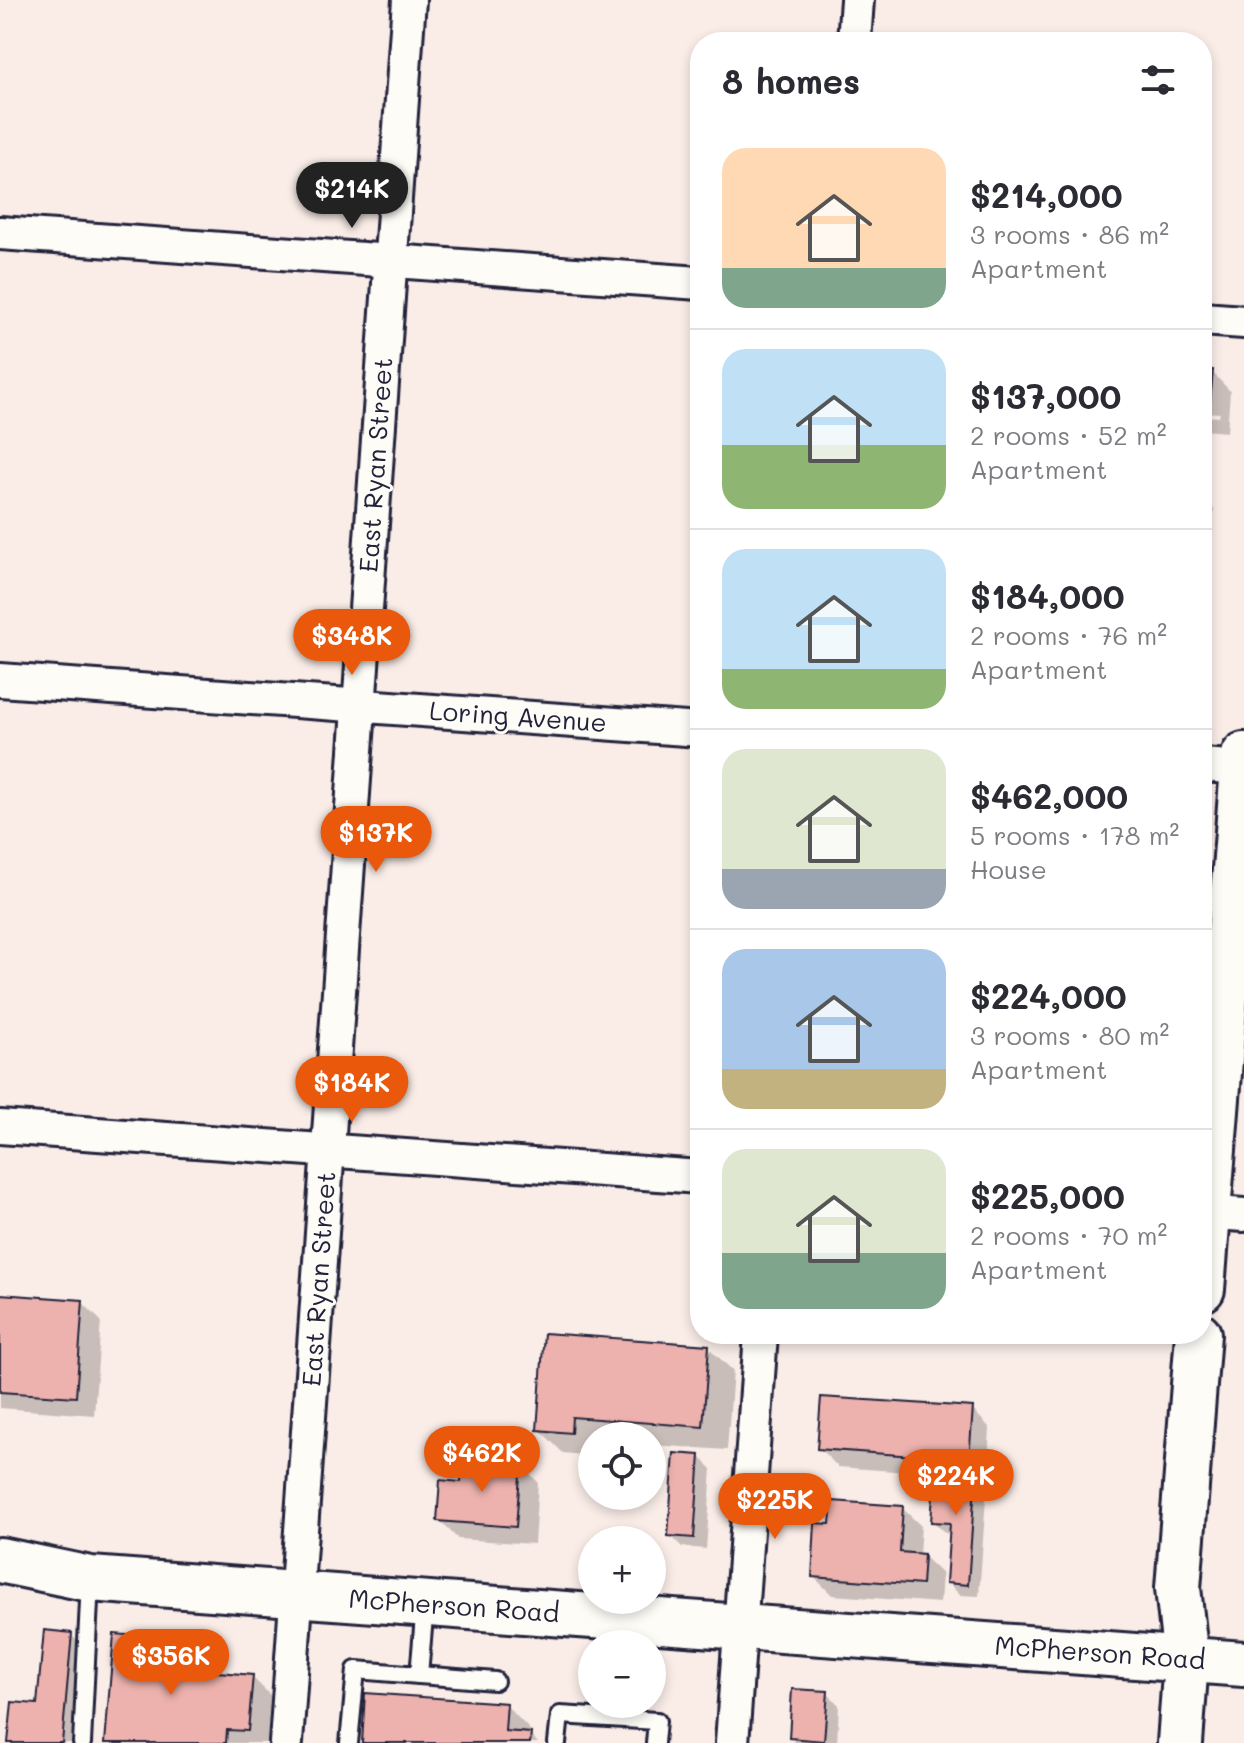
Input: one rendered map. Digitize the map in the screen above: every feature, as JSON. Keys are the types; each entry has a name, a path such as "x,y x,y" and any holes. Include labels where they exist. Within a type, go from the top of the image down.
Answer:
{"main road":[{"path":"1212,1242 1218,1213 1244,755"},
{"path":"1180,1743 1186,1660 1178,1588 1197,1344"},
{"name":"McPherson Road","path":"0,1560 90,1579 425,1604 613,1625 741,1627 1244,1664"}],"street":[{"name":"East Ryan Street","path":"286,1743 409,0"},
{"path":"855,32 857,0"},
{"path":"0,233 690,282"},
{"path":"1212,320 1244,322"},
{"name":"Loring Avenue","path":"0,680 690,729"},
{"path":"1212,766 1244,768"},
{"path":"0,1127 690,1176"},
{"path":"732,1743 760,1344"}],"lane":[{"path":"82,1743 90,1579"},
{"path":"419,1675 425,1604"},
{"path":"349,1743 356,1670 495,1681"},
{"path":"557,1743 560,1715 578,1713"},
{"path":"643,1718 657,1721 655,1743"}],"building":[{"path":"0,1294 83,1300 76,1397 0,1392"},
{"path":"544,1333 709,1345 703,1427 572,1417 571,1433 537,1430"},
{"path":"821,1397 973,1407 969,1460 817,1449"},
{"path":"674,1453 700,1455 694,1538 668,1536"},
{"path":"462,1458 521,1462 516,1527 437,1521 440,1480 461,1482"},
{"path":"935,1467 976,1470 968,1585 946,1583 950,1523 931,1522"},
{"path":"832,1501 903,1506 900,1552 924,1554 922,1585 812,1577 815,1523 830,1524"},
{"path":"44,1630 72,1633 62,1743 8,1743 12,1702 37,1704"},
{"path":"114,1634 173,1639 170,1668 253,1675 248,1731 227,1730 226,1743 105,1743"},
{"path":"792,1689 828,1691 824,1741 789,1738"},
{"path":"365,1693 507,1703 505,1731 531,1733 530,1743 362,1743"}]}
